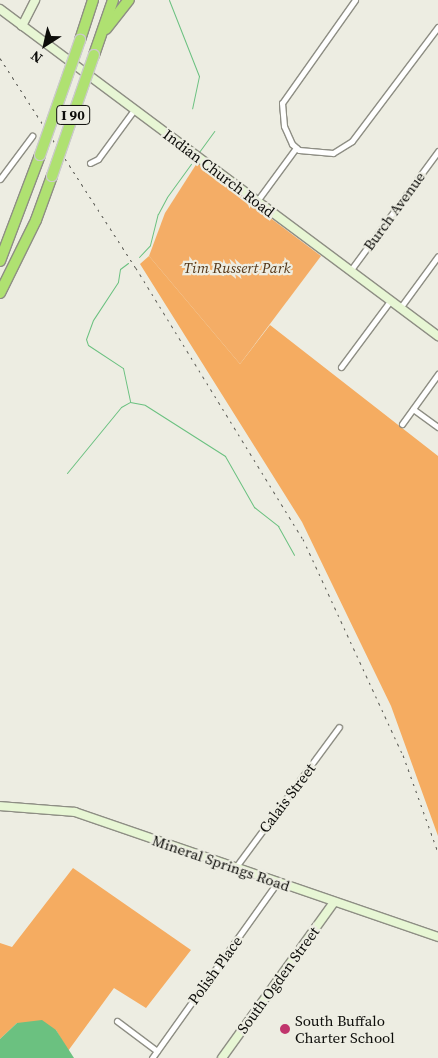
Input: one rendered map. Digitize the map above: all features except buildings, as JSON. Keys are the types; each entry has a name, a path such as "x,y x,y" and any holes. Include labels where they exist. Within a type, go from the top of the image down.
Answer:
{"highway":[{"name":"I 90","path":"0,261 40,155 93,0"},
{"name":"I 90","path":"0,293 36,220 113,0"},
{"path":"99,41 129,0"}],"street":[{"path":"22,26 35,0"},
{"path":"296,148 284,126 281,110 284,98 355,0"},
{"name":"Indian Church Road","path":"0,9 438,336"},
{"path":"296,148 327,153 340,151 352,141 438,27"},
{"path":"90,163 98,159 134,110"},
{"path":"0,179 32,136"},
{"path":"257,202 296,148"},
{"name":"Burch Avenue","path":"350,271 438,151"},
{"path":"400,308 438,256"},
{"path":"341,367 390,301"},
{"path":"402,424 438,374"},
{"path":"413,409 438,427"},
{"name":"Calais Street","path":"235,868 339,728"},
{"name":"Mineral Springs Road","path":"0,806 75,812 438,938"},
{"name":"Polish Place","path":"152,1058 278,883"},
{"name":"South Ogden Street","path":"222,1058 334,902"},
{"path":"117,1021 157,1051"}],"green space":[{"name":"Tim Russert Park","path":"197,163 321,256 240,364 149,256 165,213"}],"shaded area":[{"path":"149,256 240,364 270,325 438,456 438,836 391,706 302,522 140,264"},
{"path":"73,868 191,950 146,1008 114,988 68,1051 56,1030 17,1023 0,1039 0,943 12,947"},
{"path":"42,1020 56,1030 74,1058 0,1058 0,1039 17,1023"}],"waterway":[{"path":"169,0 199,76 192,108"},
{"path":"199,152 214,131"},
{"path":"139,257 150,245 158,214 167,197 191,164"},
{"path":"128,263 120,269 118,282 93,320 86,339 88,345 123,368 130,401"},
{"path":"67,473 121,407 130,402 145,405 225,456 254,507 278,526 294,555"}],"railway":[{"path":"0,58 136,268 303,539 403,755 438,852"}],"place":[{"name":"South Buffalo Charter School","path":"285,1029"}]}
